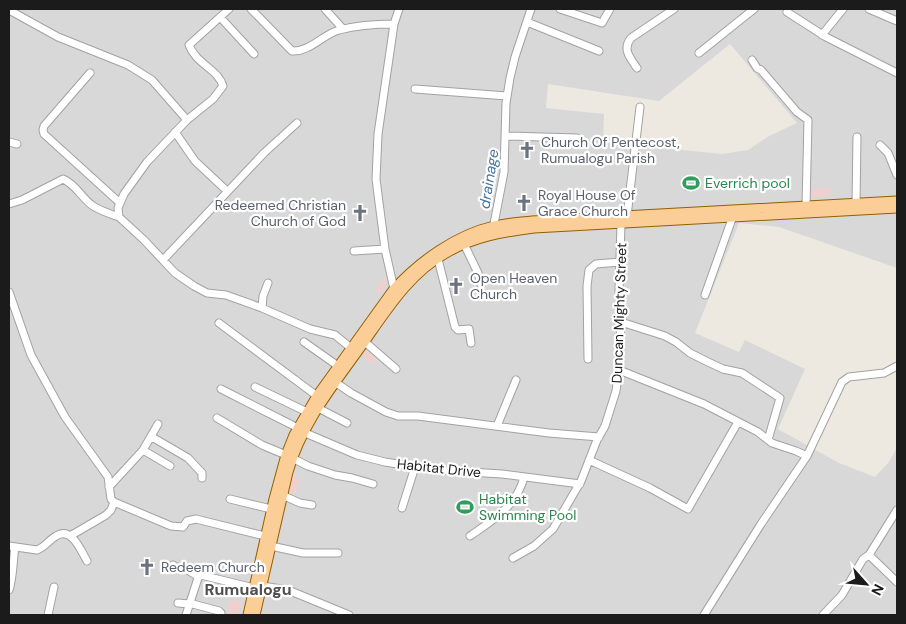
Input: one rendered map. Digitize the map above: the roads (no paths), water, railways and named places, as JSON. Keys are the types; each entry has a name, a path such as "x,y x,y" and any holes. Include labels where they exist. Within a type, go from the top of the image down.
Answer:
{"main road":[{"path":"255,615 265,536 271,509 289,456 307,412 394,289 406,276 442,249 472,234 532,221 897,201"},
{"path":"300,430 410,281 438,259 493,230 897,208"},
{"path":"248,615 270,546 289,456"}],"street":[{"path":"119,217 118,208 124,194 147,162 223,86 221,80 193,55 190,46 229,9"},
{"path":"251,9 292,51 301,52 343,29 366,24 394,24"},
{"path":"325,9 343,29"},
{"path":"394,289 385,249 376,179 377,155 394,24 399,9"},
{"path":"493,230 504,172 507,96 515,57 531,9"},
{"path":"560,9 582,12 602,23 610,9"},
{"path":"637,68 626,50 627,44 631,38 674,9"},
{"path":"699,53 754,9"},
{"path":"822,35 843,9"},
{"path":"869,9 897,22"},
{"path":"9,10 58,37 128,65 152,80 187,120"},
{"path":"787,12 822,35 868,60 897,73"},
{"path":"220,17 254,54"},
{"path":"527,22 599,51"},
{"path":"752,60 797,112 808,120 806,206"},
{"path":"90,73 43,130 44,134 120,203"},
{"path":"415,89 507,96"},
{"path":"627,216 640,106"},
{"path":"163,260 264,153 297,123"},
{"path":"175,132 195,161 227,191"},
{"path":"505,136 578,138"},
{"path":"856,204 857,137"},
{"path":"9,142 17,144"},
{"path":"880,145 888,153 897,175"},
{"path":"9,204 22,200 63,179 71,182 91,205 119,217 175,273 207,293 226,295 310,329 335,335 351,348"},
{"path":"705,295 733,216"},
{"name":"Duncan Mighty Street","path":"512,558 534,546 553,530 580,484 614,402 619,370 621,322 621,224"},
{"path":"464,244 478,273 480,285"},
{"path":"354,251 385,249"},
{"path":"438,259 455,327 458,330 469,329 471,343"},
{"path":"588,359 587,286 589,270 596,264 620,262"},
{"path":"262,308 263,296 268,283"},
{"path":"9,292 31,355 65,418 108,477 111,499 114,502 172,526 182,527 188,520 196,519 265,536"},
{"path":"621,322 665,336 690,353 708,362 723,369 742,373 779,397 780,400 768,440"},
{"path":"219,323 317,396"},
{"path":"304,342 338,366"},
{"path":"365,342 396,369"},
{"path":"704,615 761,524 807,456 842,382 849,376 884,373 897,366"},
{"path":"619,370 704,404 758,432 772,443 807,456"},
{"path":"497,426 516,380"},
{"path":"335,382 386,412 398,416 418,416 599,438"},
{"path":"255,387 307,412"},
{"name":"Habitat Drive","path":"221,389 300,430 357,455 415,467 580,484"},
{"path":"318,408 347,423"},
{"path":"217,418 262,445 328,473 373,484"},
{"path":"589,460 650,488 688,509 738,422"},
{"path":"109,487 143,450 158,424"},
{"path":"152,437 167,444 192,461 202,473 202,478"},
{"path":"143,450 170,466"},
{"path":"402,508 415,467"},
{"path":"470,536 496,518 511,504 520,491 524,477"},
{"path":"282,495 312,506"},
{"path":"230,499 271,509"},
{"path":"70,536 106,515 111,510 114,502"},
{"path":"823,615 842,595 897,510"},
{"path":"9,590 12,583 12,546 37,550 59,534 70,536 74,538 87,561"},
{"path":"270,546 303,553 338,553"},
{"path":"869,555 897,582"},
{"path":"173,565 186,569 199,577 201,575 209,576 258,587 288,590 349,615"},
{"path":"186,615 199,577"},
{"path":"48,615 54,587"},
{"path":"178,603 219,611 220,615"}],"water":[{"name":"Everrich pool","path":"687,175 696,175 695,191 685,191"}],"place":[{"name":"Church Of Pentecost, Rumualogu Parish","path":"527,150"},
{"name":"Everrich pool","path":"691,183"},
{"name":"Royal House Of Grace Church","path":"524,203"},
{"name":"Redeemed Christian Church of God","path":"360,213"},
{"name":"Open Heaven Church","path":"456,286"},
{"name":"Habitat Swimming Pool","path":"465,507"},
{"name":"Redeem Church","path":"147,567"}],"district":[{"name":"Rumualogu","path":"248,589"}],"water label":[{"name":"drainage","path":"489,179"}]}
